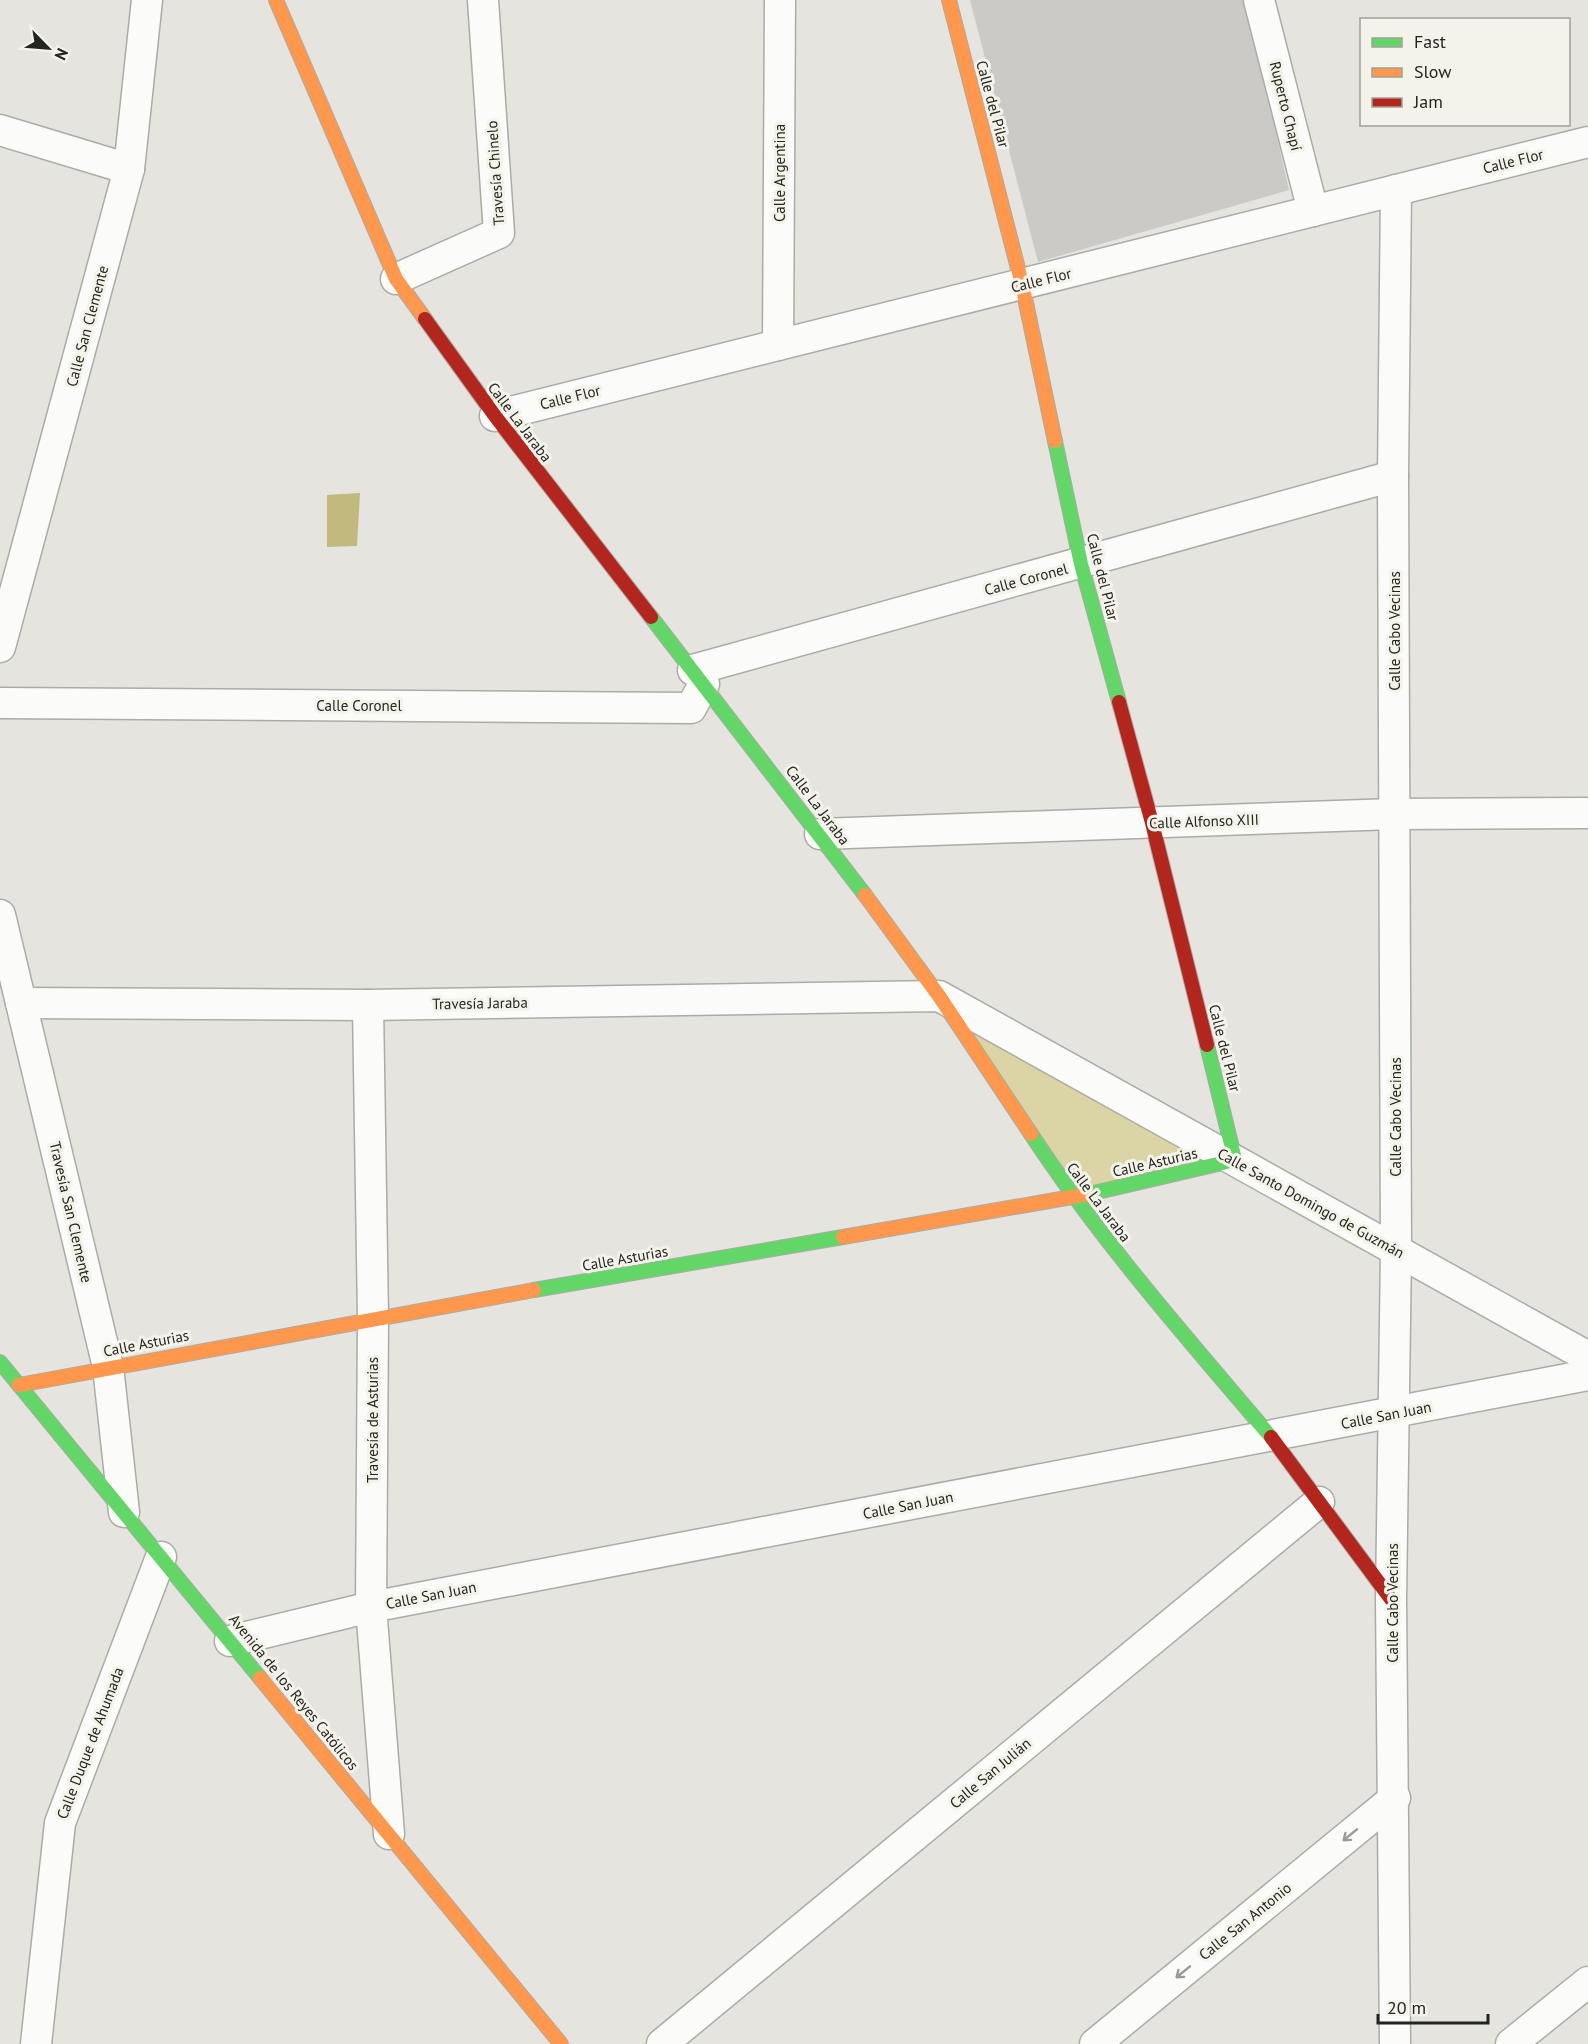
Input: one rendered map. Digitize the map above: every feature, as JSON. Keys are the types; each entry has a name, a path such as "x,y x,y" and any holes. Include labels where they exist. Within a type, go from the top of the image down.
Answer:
{"street":[{"name":"Calle San Clemente","path":"0,647 129,169 147,0"},
{"name":"Calle La Jaraba","path":"276,0 396,279 495,416 820,834 939,996 1073,1198 1143,1287 1271,1437 1391,1599"},
{"name":"Travesía Chinelo","path":"396,279 499,233 483,0"},
{"name":"Calle Argentina","path":"778,345 780,0"},
{"name":"Calle del Pilar","path":"949,0 1022,284 1081,564 1152,823 1235,1160"},
{"name":"Ruperto Chapí","path":"1259,0 1313,212"},
{"path":"0,130 129,169"},
{"name":"Calle Flor","path":"495,416 1588,142"},
{"name":"Calle Cabo Vecinas","path":"1395,2044 1395,1798 1391,1599 1396,1250 1393,476 1396,190"},
{"name":"Calle Coronel","path":"0,703 691,708 698,677 1081,564 1393,476"},
{"name":"Calle Alfonso XIII","path":"820,834 1394,814 1588,813"},
{"name":"Travesía San Clemente","path":"0,915 108,1367 124,1512"},
{"name":"Calle Santo Domingo de Guzmán","path":"939,996 1588,1357"},
{"name":"Travesía Jaraba","path":"21,1003 368,1005 939,996"},
{"name":"Travesía de Asturias","path":"368,1005 373,1318 371,1606 389,1834"},
{"name":"Calle Asturias","path":"19,1385 373,1318 1073,1198 1235,1160"},
{"name":"Avenida de los Reyes Católicos","path":"0,1362 561,2044"},
{"name":"Calle San Juan","path":"230,1641 371,1606 1588,1375"},
{"name":"Calle San Julián","path":"662,2044 1318,1502"},
{"name":"Calle Duque de Ahumada","path":"36,2044 60,1823 161,1557"},
{"name":"Calle San Antonio","path":"1095,2044 1395,1798"},
{"path":"1511,2044 1588,1982"}],"shaded area":[{"path":"360,493 357,546 327,547 327,495"},
{"path":"939,996 1235,1160 1073,1198"}],"building":[{"path":"970,0 1246,0 1289,190 1038,262"}],"traffic: fast":[{"path":"1055,441 1081,564 1119,702"},
{"path":"651,617 865,895"},
{"path":"1089,1194 1235,1160 1207,1045"},
{"path":"1031,1134 1116,1251 1271,1437"},
{"path":"534,1290 843,1237"},
{"path":"0,1362 260,1678"}],"traffic: slow":[{"path":"276,0 396,279 425,319"},
{"path":"949,0 1022,284 1055,441"},
{"path":"865,895 939,996 1031,1134"},
{"path":"843,1237 1089,1194"},
{"path":"19,1385 534,1290"},
{"path":"260,1678 561,2044"}],"traffic: jam":[{"path":"425,319 495,416 651,617"},
{"path":"1119,702 1152,823 1207,1045"},
{"path":"1271,1437 1391,1599"}]}
